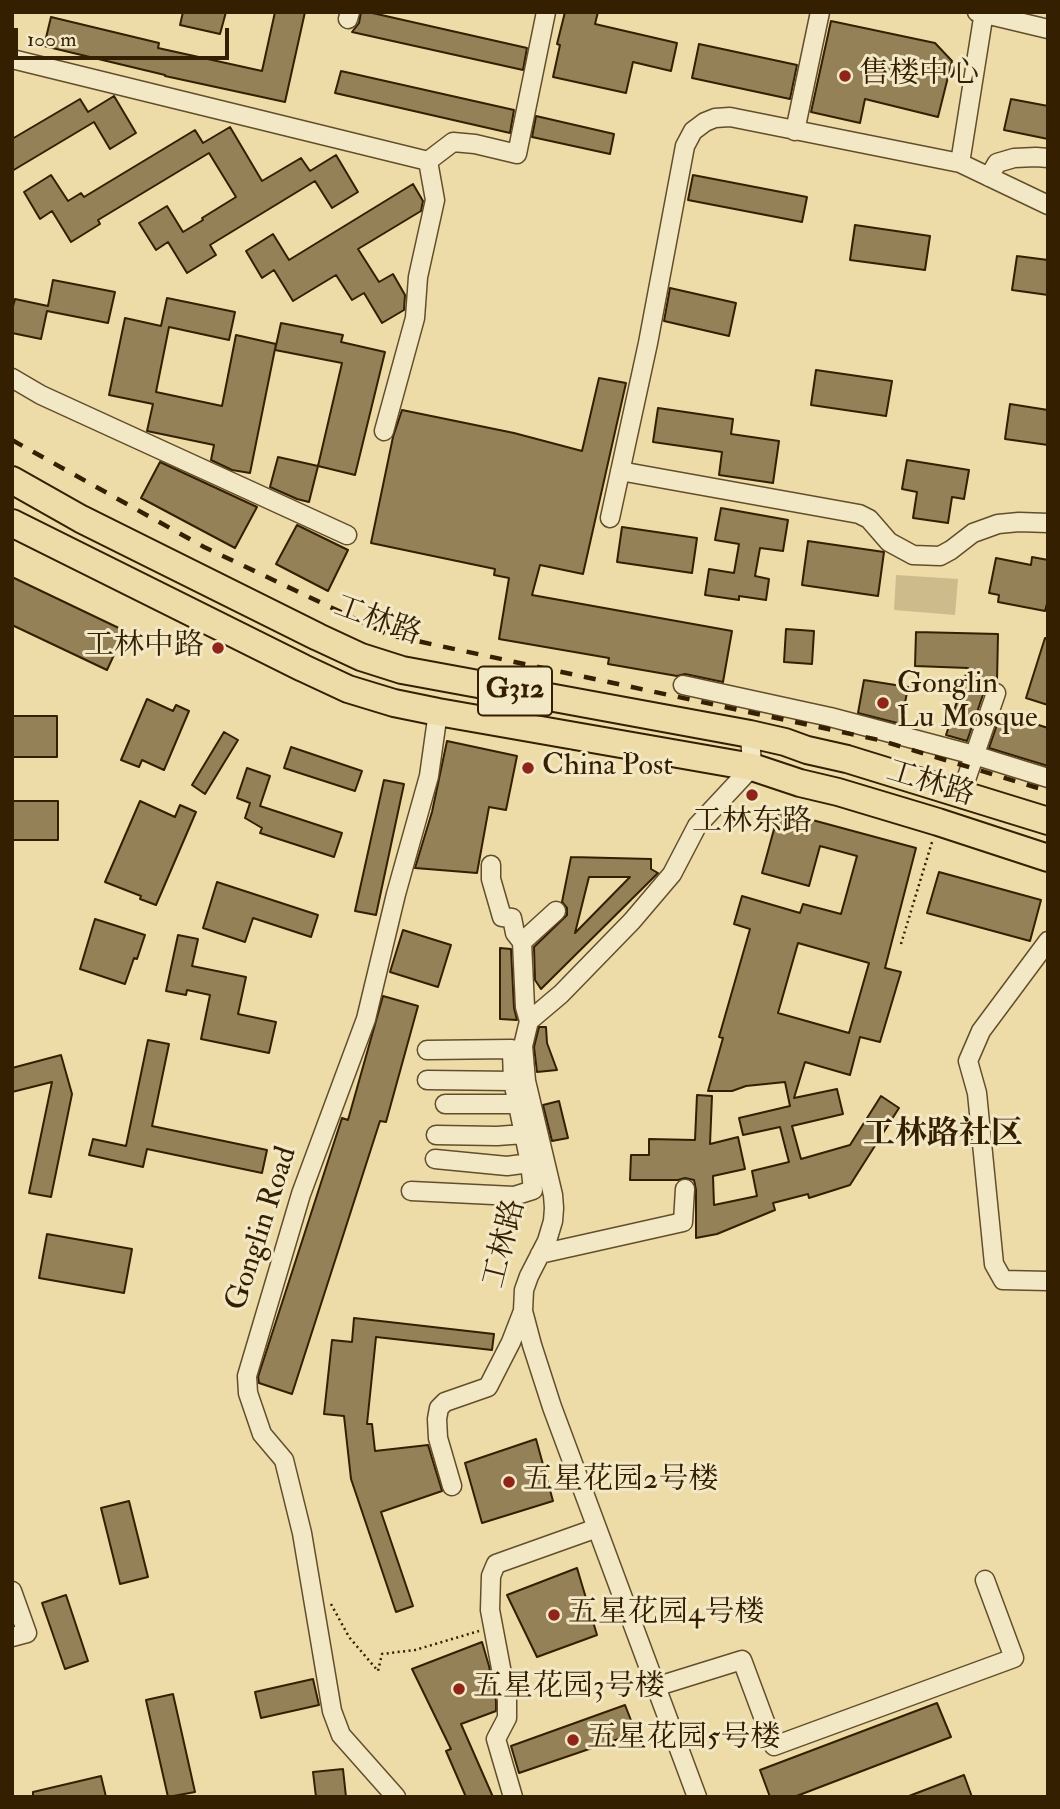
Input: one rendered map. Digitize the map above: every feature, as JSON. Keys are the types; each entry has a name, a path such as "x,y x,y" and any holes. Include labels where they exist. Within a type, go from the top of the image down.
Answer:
{"highway":[{"name":"工林路","path":"12,480 80,519 361,657 402,670 750,734 847,759 1048,821"},
{"name":"工林路","path":"12,523 348,689 394,703 438,712 751,768 938,822 1048,858"}],"street":[{"path":"428,161 453,142 475,144 517,155 546,12"},
{"path":"795,131 820,12"},
{"path":"960,163 982,13 1048,29"},
{"path":"12,59 428,161"},
{"path":"610,518 648,343 685,146 693,131 705,122 730,117 960,163 1048,205"},
{"path":"989,177 997,163 1014,158 1048,158"},
{"path":"384,431 415,317 418,277 435,200 428,161"},
{"path":"12,377 41,395 347,535"},
{"path":"620,471 859,514 869,519 889,542 913,555 940,556 973,533 998,524 1048,523"},
{"path":"683,685 830,717 974,755 1048,778"},
{"path":"961,794 996,693"},
{"name":"Gonglin Road","path":"396,1797 341,1735 332,1711 302,1533 284,1460 262,1434 247,1393 247,1376 300,1194 366,1020 396,894 429,776 438,712"},
{"path":"411,1191 514,1196 533,1190 513,1081 512,1049 527,1028 632,921 671,874 697,826 751,768 750,734"},
{"path":"491,865 491,879 502,917 512,918 515,933 522,942 556,911"},
{"path":"1048,941 981,1031 968,1061 977,1093 994,1264 1003,1280 1048,1280"},
{"name":"工林路","path":"522,942 527,1028 523,1060 554,1208 547,1241 524,1290 523,1311 545,1389 697,1797"},
{"path":"427,1050 512,1049"},
{"path":"427,1080 513,1081"},
{"path":"445,1104 518,1104"},
{"path":"436,1135 524,1134"},
{"path":"435,1159 507,1166 530,1163"},
{"path":"541,1254 683,1222 685,1189"},
{"path":"452,1486 438,1438 439,1408 445,1402 488,1387 523,1311"},
{"path":"513,1797 496,1739 506,1718 507,1700 490,1610 491,1576 496,1564 597,1528"},
{"path":"655,1687 742,1660 774,1746 1014,1658 985,1580"},
{"path":"12,1591 27,1633 12,1637"}],"path":[{"path":"901,944 938,822"},
{"path":"311,1586 326,1594 349,1637 378,1671 382,1654 415,1650 493,1627"}],"shaded area":[{"path":"896,575 958,579 955,615 894,610"}],"building":[{"path":"183,12 226,12 220,34 180,25"},
{"path":"275,12 305,12 285,102 44,46 51,17 159,43 158,48 262,71"},
{"path":"361,12 527,48 523,70 352,32 359,23"},
{"path":"565,12 598,12 595,24 677,43 671,71 633,62 626,93 553,77"},
{"name":"售楼中心","path":"831,21 935,43 952,61 938,117 865,99 860,123 811,112"},
{"path":"699,44 797,65 790,99 692,78"},
{"path":"341,71 514,110 510,133 335,93"},
{"path":"114,96 136,133 110,149 94,122 12,171 12,139 80,99 88,112"},
{"path":"1011,99 1048,106 1048,139 1004,130"},
{"path":"536,116 614,134 610,154 532,137"},
{"path":"230,127 262,181 301,158 310,171 336,155 358,192 332,208 315,181 210,245 216,255 187,273 168,242 156,250 139,223 167,206 183,232 236,197 209,153 98,220 100,224 71,242 52,211 40,219 24,192 51,175 68,201 81,193 84,197 195,130 203,143"},
{"path":"693,175 807,197 802,222 688,200"},
{"path":"413,184 423,201 421,211 358,249 379,282 393,274 405,295 404,310 382,323 364,293 352,300 336,275 293,301 274,270 262,278 246,251 273,234 289,260"},
{"path":"855,225 930,236 925,270 850,260"},
{"path":"1017,256 1048,260 1048,295 1012,290"},
{"path":"53,280 115,292 108,323 47,311 41,339 12,333 15,299 48,306"},
{"path":"670,288 736,303 729,336 664,321"},
{"path":"167,298 235,312 229,340 169,327 156,392 222,406 236,335 276,344 250,473 232,470 211,460 214,445 147,431 153,404 109,395 125,318 161,326"},
{"path":"281,323 343,335 341,342 385,352 355,475 318,466 342,363 275,350"},
{"path":"816,370 892,381 886,416 811,405"},
{"path":"599,378 626,383 583,574 540,565 532,595 732,631 723,682 608,664 609,658 499,639 509,578 494,575 495,569 371,543 393,437 402,410 514,433 582,451"},
{"path":"1010,404 1048,410 1048,445 1005,439"},
{"path":"658,408 733,419 731,434 779,441 773,483 719,475 722,452 653,442"},
{"path":"278,457 318,466 309,502 270,487"},
{"path":"907,460 969,470 964,499 952,497 948,523 913,518 917,492 902,489"},
{"path":"160,462 257,507 235,548 141,498"},
{"path":"721,508 788,520 783,551 760,548 755,576 769,579 766,600 739,596 739,600 705,595 709,569 734,573 739,544 715,540"},
{"path":"297,525 348,550 328,591 276,564"},
{"path":"622,527 697,538 692,573 617,562"},
{"path":"808,541 884,552 878,596 802,585"},
{"path":"1032,557 1048,560 1048,600 1045,611 998,602 999,595 989,593 996,558 1031,565"},
{"path":"12,577 125,631 107,670 12,625"},
{"path":"786,629 814,631 812,664 784,662"},
{"path":"916,632 998,634 997,682 989,684 985,689 967,741 946,735 968,668 915,666"},
{"path":"1045,638 1048,639 1048,705 1026,698"},
{"name":"Gonglin Lu Mosque","path":"864,680 908,687 901,724 858,713"},
{"path":"147,699 173,711 176,705 189,711 164,770 142,760 139,767 121,760"},
{"path":"1001,713 1048,728 1048,766 989,748"},
{"path":"12,716 57,716 57,757 12,757"},
{"path":"224,732 238,740 205,794 192,785"},
{"path":"447,741 517,756 506,810 489,807 477,873 415,868 432,812"},
{"path":"291,747 362,771 355,791 284,768"},
{"path":"247,768 270,776 260,806 342,833 334,857 260,833 262,828 245,818 250,803 237,798"},
{"path":"384,780 404,784 376,915 355,911"},
{"path":"12,801 58,801 58,840 12,840"},
{"path":"140,801 175,817 180,805 196,812 156,905 105,882"},
{"path":"779,811 916,848 885,968 901,972 880,1042 860,1037 850,1075 805,1062 794,1098 837,1089 843,1114 792,1126 801,1159 850,1145 881,1096 899,1108 850,1185 809,1198 808,1194 773,1203 775,1210 717,1234 696,1238 694,1180 630,1180 631,1155 649,1155 649,1139 695,1140 697,1095 712,1096 710,1144 738,1137 745,1169 713,1176 714,1205 757,1196 752,1171 789,1162 780,1127 743,1135 739,1118 790,1106 785,1082 746,1086 732,1091 708,1091 723,1038 719,1037 750,929 734,924 742,896 800,913 803,904 841,914 857,856 820,846 809,886 762,873","holes":["798,943 869,963 849,1033 778,1013"]},
{"path":"571,857 651,859 651,869 658,873 541,989 535,980 534,947 567,915 567,908 562,902","holes":["589,877 630,877 575,933"]},
{"path":"939,872 1041,900 1030,941 927,913"},
{"path":"217,882 318,915 311,937 253,918 245,942 203,928"},
{"path":"95,919 145,935 125,984 80,969"},
{"path":"403,930 451,945 438,987 390,972"},
{"path":"178,935 198,939 192,966 246,977 238,1014 276,1022 269,1053 201,1039 210,995 187,990 186,995 166,991"},
{"path":"500,948 511,949 517,1020 500,1019"},
{"path":"383,996 418,1006 386,1122 380,1121 292,1394 259,1383 258,1377 342,1118 348,1120"},
{"path":"539,1027 546,1027 547,1043 557,1070 537,1072 534,1047"},
{"path":"148,1040 169,1044 152,1126 267,1150 262,1173 147,1149 143,1167 89,1155 93,1139 126,1146"},
{"path":"61,1055 72,1094 51,1197 29,1193 52,1082 12,1092 12,1068"},
{"path":"559,1101 568,1138 552,1141 543,1105"},
{"path":"47,1234 132,1249 124,1293 39,1278"},
{"path":"354,1318 494,1334 492,1350 376,1337 367,1424 372,1424 375,1451 428,1445 442,1491 381,1512 413,1606 396,1612 351,1479 344,1416 324,1414 332,1340 352,1342"},
{"name":"五星花园2号楼","path":"536,1439 553,1501 482,1523 465,1463"},
{"path":"129,1501 148,1577 120,1584 101,1508"},
{"name":"五星花园4号楼","path":"577,1568 597,1635 537,1657 507,1595"},
{"path":"66,1595 88,1661 65,1669 42,1603"},
{"name":"五星花园3号楼","path":"482,1642 496,1711 461,1724 493,1797 466,1797 446,1751 451,1749 412,1669"},
{"path":"313,1679 319,1705 261,1718 255,1692"},
{"path":"173,1694 195,1792 168,1797 146,1700"},
{"path":"937,1703 951,1737 794,1797 770,1797 760,1770"},
{"name":"五星花园5号楼","path":"625,1705 636,1733 519,1773 511,1746"},
{"path":"343,1769 346,1797 316,1797 313,1772"},
{"path":"964,1775 972,1797 909,1797 909,1796"},
{"path":"101,1776 106,1797 33,1797 33,1792"}],"railway":[{"path":"12,440 204,547 389,635 879,740 1048,791"}],"place":[{"name":"售楼中心","path":"845,76"},
{"name":"工林中路","path":"218,648"},
{"name":"Gonglin Lu Mosque","path":"883,703"},
{"name":"China Post","path":"528,768"},
{"name":"工林东路","path":"752,795"},
{"name":"五星花园2号楼","path":"509,1482"},
{"name":"五星花园4号楼","path":"554,1615"},
{"name":"五星花园3号楼","path":"459,1689"},
{"name":"五星花园5号楼","path":"573,1740"}],"district":[{"name":"工林路社区","path":"943,1136"}]}
